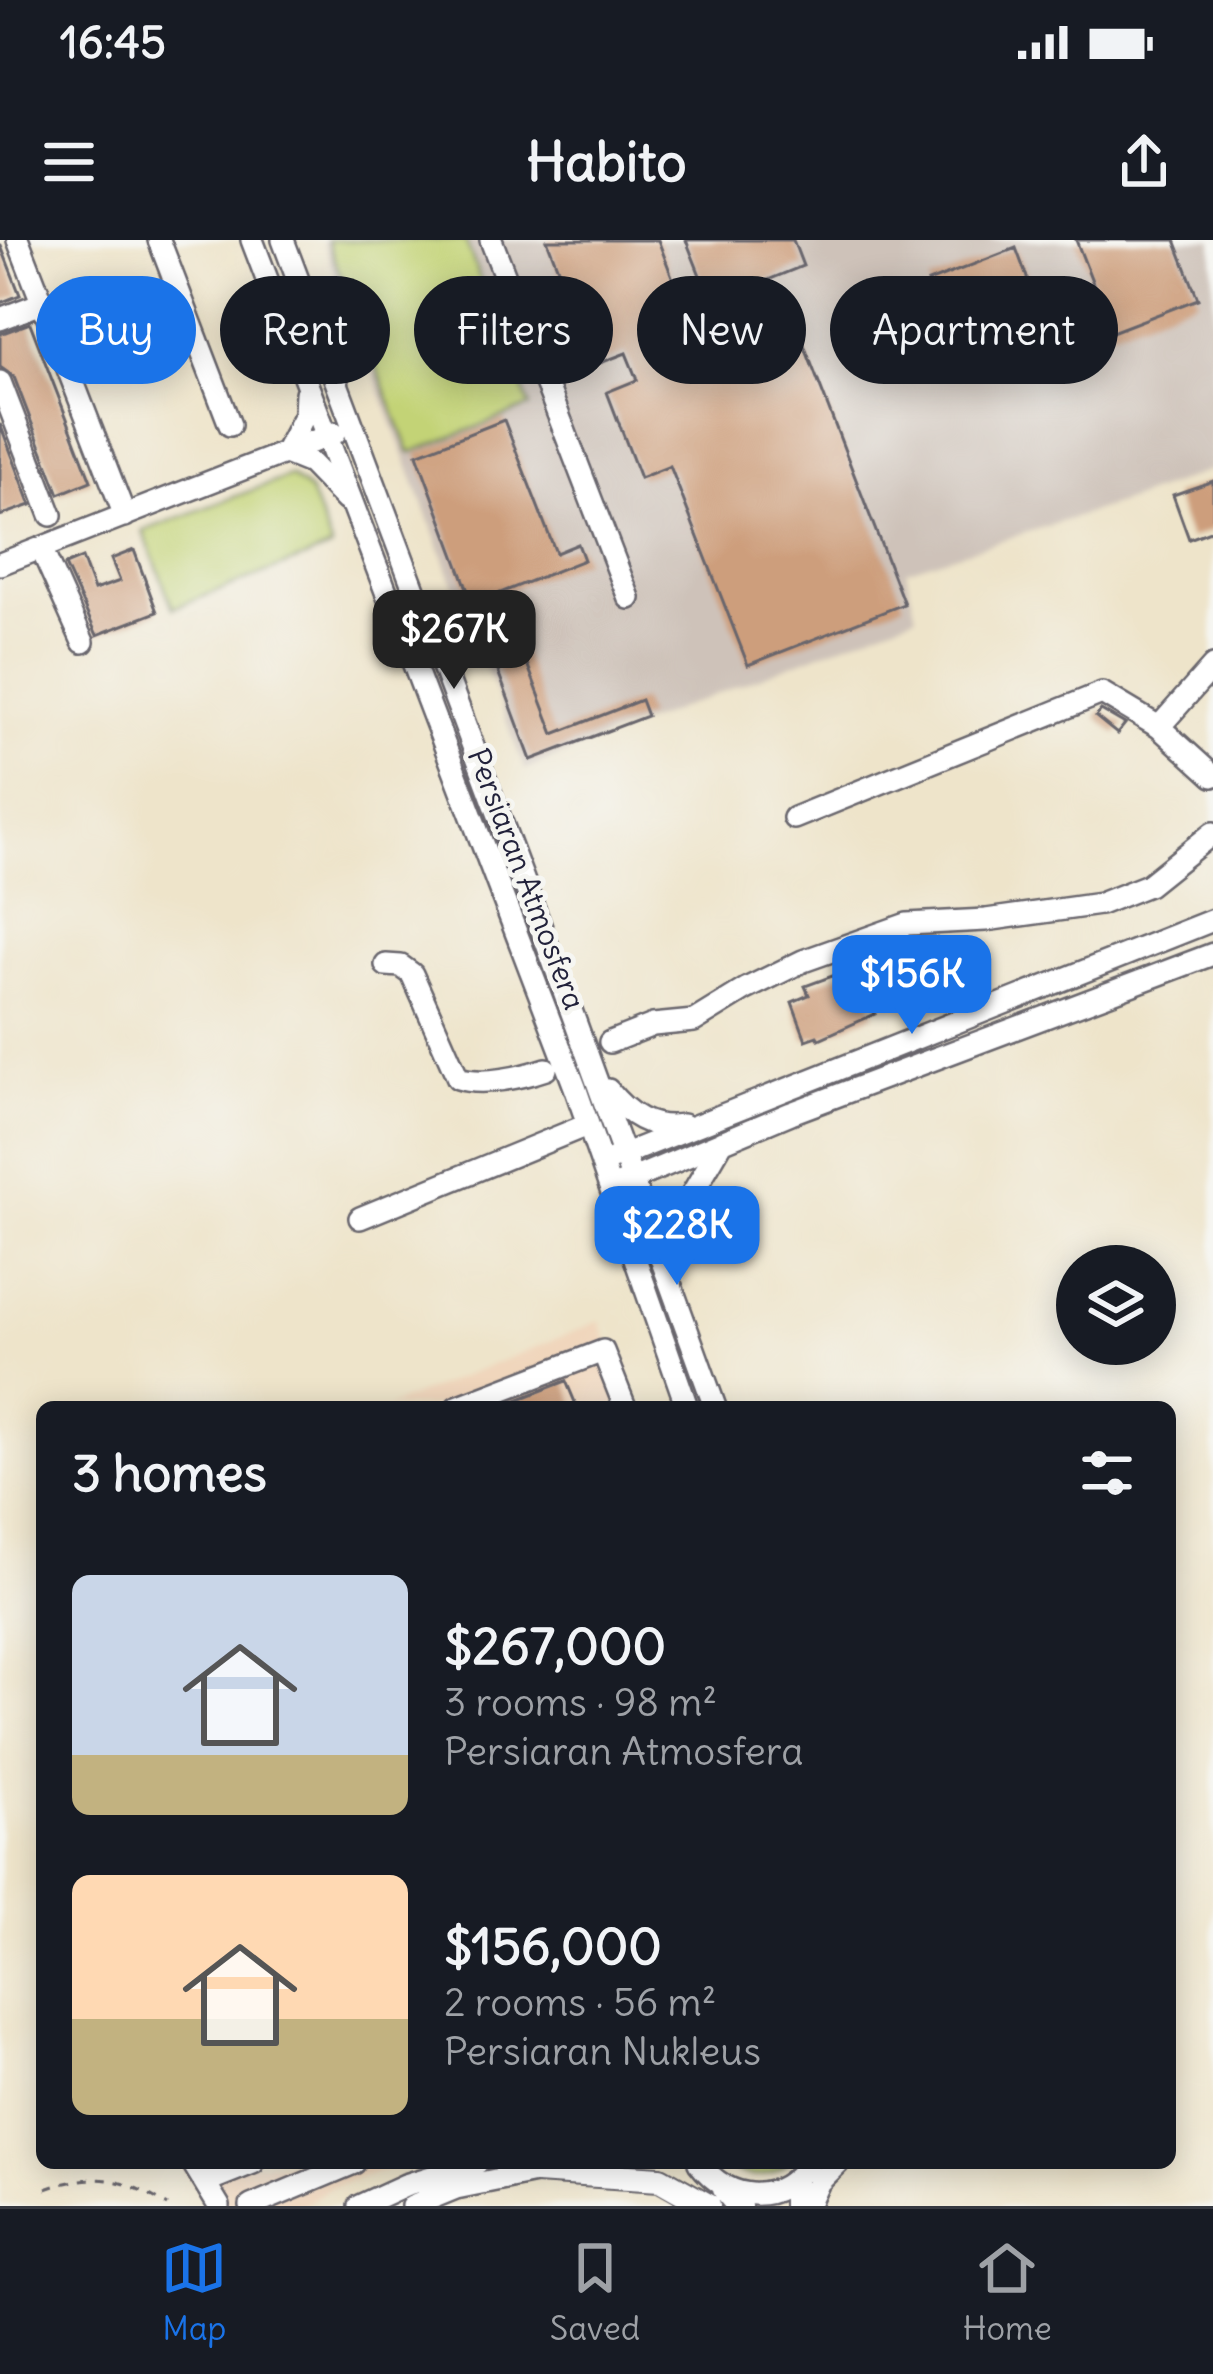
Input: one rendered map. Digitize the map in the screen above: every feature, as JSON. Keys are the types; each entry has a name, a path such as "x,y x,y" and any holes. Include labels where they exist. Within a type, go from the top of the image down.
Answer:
{"main road":[{"path":"536,2170 659,2179 724,2200"}],"street":[{"path":"18,240 36,287"},
{"path":"159,240 230,425"},
{"name":"Persiaran Atmosfera","path":"252,240 266,276"},
{"name":"Persiaran Atmosfera","path":"284,240 713,1401"},
{"path":"491,240 629,598"},
{"path":"0,319 36,305"},
{"path":"0,382 51,515"},
{"path":"73,384 124,516"},
{"path":"285,453 305,414 307,384"},
{"name":"Persiaran Atmosfera","path":"307,384 587,1125 685,1401"},
{"path":"0,564 352,425"},
{"path":"285,453 310,463 355,509"},
{"path":"41,548 83,642"},
{"path":"1159,727 1213,666"},
{"path":"794,818 1102,694 1159,727 1213,776"},
{"path":"610,1042 653,1025 694,1021 746,988 803,962 907,924 986,920 1100,904 1148,885 1213,833"},
{"path":"609,1189 720,1130 1010,998 1213,920"},
{"path":"600,1164 720,1130 1213,954"},
{"path":"386,965 412,974 458,1078 526,1076 546,1069"},
{"path":"596,1076 622,1108 645,1122 666,1128 720,1130"},
{"path":"360,1218 587,1125"},
{"path":"663,1264 720,1130"},
{"path":"473,1401 603,1351 623,1401"},
{"path":"251,2206 340,2169"},
{"path":"359,2206 457,2169"},
{"path":"412,2206 456,2188 545,2169"},
{"path":"701,2169 724,2200 761,2196 800,2183"},
{"path":"808,2206 832,2169"},
{"path":"199,2173 219,2206"}],"path":[{"path":"46,2189 94,2177 130,2185 168,2206"}],"shaded area":[{"path":"322,240 1213,240 1213,469 906,570 916,615 525,770 377,384 390,384 390,276 336,276"},
{"path":"600,1321 629,1401 402,1401"},
{"path":"184,2169 386,2169 330,2187 302,2206 209,2206"}],"green space":[{"path":"327,240 465,240 479,276 414,276 414,384 521,384 530,407 410,453 383,384 390,384 390,276 341,276"},
{"path":"290,476 310,492 332,548 173,608 143,531"},
{"path":"733,2169 778,2169 756,2176"}],"building":[{"path":"547,240 658,240 672,276 637,276 637,380 626,353 613,358 613,276 561,276"},
{"path":"686,240 793,240 803,266 778,276 700,276"},
{"path":"1076,240 1175,240 1198,299 1118,330 1118,276 1090,276"},
{"path":"0,247 20,295 0,303"},
{"path":"1016,248 1026,276 944,276"},
{"path":"30,323 36,339 36,384 54,384 91,481 59,494 14,377 0,367 0,334"},
{"path":"806,350 904,604 748,665 670,466 640,478 607,392 637,380 637,384 806,384"},
{"path":"504,420 556,553 578,544 584,560 500,593 554,734 641,700 647,716 531,760 417,454"},
{"path":"0,424 31,505 0,516"},
{"path":"1213,481 1213,530 1189,539 1173,495"},
{"path":"134,550 157,612 97,635 65,565 82,558 94,590 120,581 111,559"},
{"path":"1101,710 1125,724 1117,734 1096,717"},
{"path":"846,971 849,981 862,977 875,1014 819,1039 806,1040 792,1002 809,995 805,986"},
{"path":"566,1381 574,1401 514,1401"}]}
